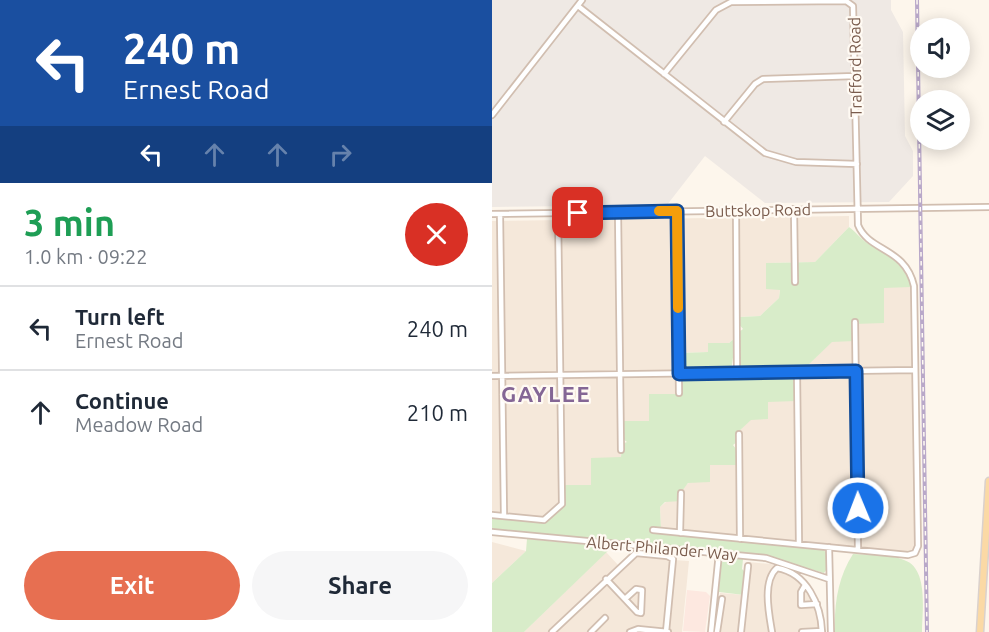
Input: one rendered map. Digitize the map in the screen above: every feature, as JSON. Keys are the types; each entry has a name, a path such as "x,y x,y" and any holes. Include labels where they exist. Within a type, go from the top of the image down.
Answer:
{"main road":[{"path":"980,632 989,481"}],"street":[{"path":"492,116 582,0"},
{"name":"Trafford Road","path":"664,74 716,10 727,3 846,1 853,6 858,225 870,240 898,258 910,274 914,286 915,370"},
{"path":"578,6 759,149 777,158 796,162 857,164"},
{"path":"724,122 755,84 763,79 855,76"},
{"name":"Buttskop Road","path":"492,214 989,207"},
{"path":"795,209 795,282"},
{"path":"736,210 737,373"},
{"path":"677,211 679,393"},
{"path":"618,212 621,450"},
{"path":"492,515 548,518 560,507 563,500 558,213"},
{"path":"500,214 504,516"},
{"path":"855,322 858,550"},
{"path":"492,376 915,370 918,546 915,553 908,555 653,530"},
{"path":"797,372 799,544"},
{"path":"739,434 740,538"},
{"path":"680,533 681,493"},
{"name":"Albert Philander Way","path":"492,532 776,560 829,579"},
{"path":"829,547 831,632"},
{"path":"711,632 719,553"},
{"path":"552,632 634,554 672,557 667,632 638,629 630,632"},
{"path":"741,632 748,566"},
{"path":"772,632 768,607 774,570 779,568 789,572 806,585 817,604 822,632 802,632"},
{"path":"606,579 638,613 641,613 642,590 636,589 625,599"},
{"path":"806,585 801,592 802,606 817,604"},
{"path":"717,632 722,599"},
{"path":"591,632 605,618"}],"shaded area":[{"path":"492,0 891,0 891,10 903,32 905,136 910,150 913,151 913,176 889,202 765,203 705,156 667,205 492,207"},
{"path":"849,216 849,227 815,262 766,263 780,289 779,298 760,316 738,317 738,335 729,343 708,343 708,352 679,353 679,394 649,421 620,422 621,457 591,485 563,500 544,520 492,515 492,221"},
{"path":"884,287 914,287 918,546 911,555 661,531 660,507 710,465 738,464 739,431 767,402 797,380 804,369 832,341 855,323"},
{"path":"492,542 526,551 492,583"},
{"path":"606,552 619,566 632,554 669,556 674,560 689,561 682,632 524,632"},
{"path":"748,562 771,564 789,571 814,596 822,632 717,632 720,593 745,595"},
{"path":"687,590 706,592 710,596 705,632 683,631"}],"green space":[{"path":"849,227 867,243 894,260 908,278 911,287 884,288 884,323 854,324 854,341 832,342 803,370 742,368 739,364 739,332 743,329 738,323 740,317 760,316 779,298 780,290 766,289 766,263 815,262"},
{"path":"736,337 731,371 683,371 680,368 680,353 708,352 708,343 729,343"},
{"path":"793,373 796,401 768,402 768,419 751,420 737,433 737,442 733,445 737,450 738,465 710,465 710,482 688,483 682,491 682,501 665,502 660,507 661,529 652,532 822,549 827,553 827,569 824,573 766,556 492,531 492,516 541,520 558,511 564,485 591,485 591,458 621,457 622,444 627,442 623,439 622,421 649,421 649,394 679,394 682,376"},
{"path":"527,539 612,547 524,632 492,632 492,583 526,551"},
{"path":"853,554 892,557 912,565 921,581 922,632 835,632 838,591"},
{"path":"728,557 743,559 742,569 746,573 744,595 719,592 720,563"}],"railway":[{"path":"917,0 927,632"}],"slow traffic":[{"path":"659,211 677,211 678,308"}],"district":[{"name":"GAYLEE","path":"546,393"}],"route":[{"path":"578,213 677,211 679,374 856,371 858,508"}]}
